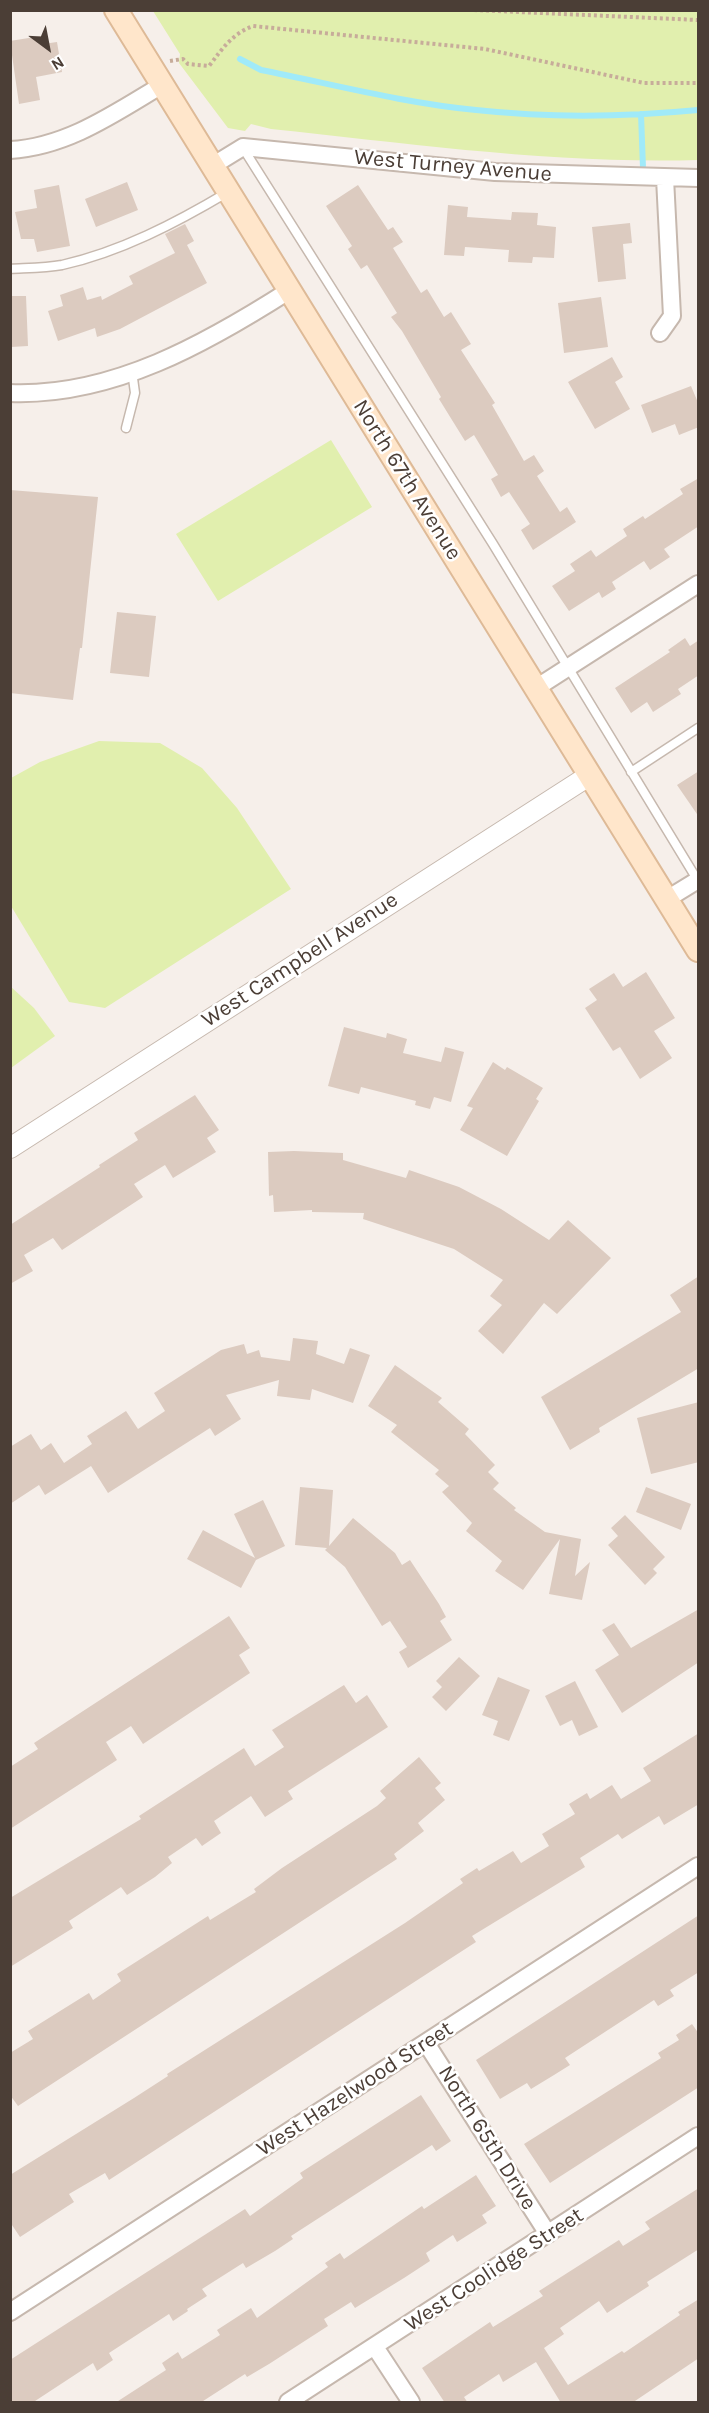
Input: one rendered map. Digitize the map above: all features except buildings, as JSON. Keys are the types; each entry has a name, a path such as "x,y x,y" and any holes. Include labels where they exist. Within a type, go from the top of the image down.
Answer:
{"main road":[{"name":"North 67th Avenue","path":"116,10 699,950"}],"street":[{"path":"10,150 27,149 73,135 158,77"},
{"path":"212,166 243,147"},
{"name":"West Turney Avenue","path":"243,147 495,172 699,178"},
{"path":"660,333 672,316 665,178"},
{"path":"10,393 46,392 87,385 176,355 212,338 290,290"},
{"path":"536,688 699,584"},
{"name":"West Campbell Avenue","path":"10,1148 590,775"},
{"path":"667,899 698,881"},
{"name":"West Hazelwood Street","path":"10,2312 699,1866"},
{"name":"North 65th Drive","path":"426,2043 548,2234"},
{"name":"West Coolidge Street","path":"288,2403 699,2136"},
{"path":"375,2348 411,2403"}],"lane":[{"name":"North 67th Avenue","path":"243,147 569,667 698,881"},
{"path":"10,269 59,265 110,252 193,213 228,192"},
{"path":"126,428 135,393 132,371"},
{"path":"631,772 699,728"}],"path":[{"path":"474,10 699,20"},
{"path":"158,77 177,58 199,67 209,66 228,41 238,32 253,26 485,50 644,83 699,83"}],"green space":[{"path":"153,11 698,11 698,160 537,156 271,129 251,124 245,131 228,128 179,63 180,54"},
{"path":"331,440 372,507 218,601 176,534"},
{"path":"99,741 160,743 202,768 237,808 291,889 105,1008 69,1002 11,906 11,778 40,762"},
{"path":"10,986 34,1008 55,1036 11,1068"}],"waterway":[{"path":"240,59 261,70 449,107 587,116 698,110"},
{"path":"641,114 643,168"}]}
